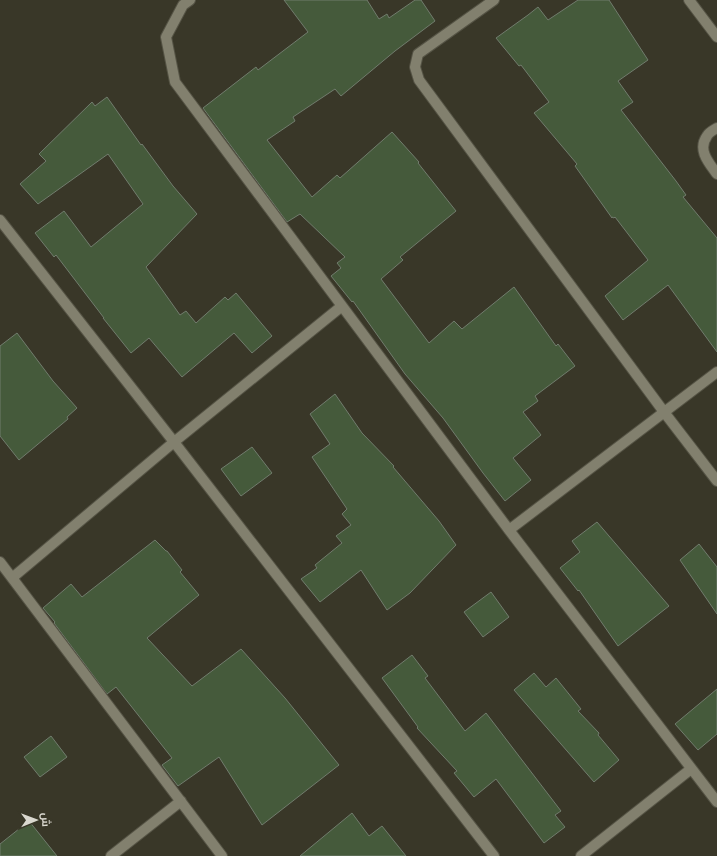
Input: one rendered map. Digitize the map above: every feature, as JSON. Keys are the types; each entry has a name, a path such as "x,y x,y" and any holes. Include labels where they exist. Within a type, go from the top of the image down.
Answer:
{"street":[{"path":"190,0 183,5 166,37 175,82 510,530 717,802"},
{"path":"494,0 418,54 415,67 419,80 664,412 717,481"},
{"path":"689,0 717,37"},
{"path":"717,128 707,135 703,146 706,159 717,174"},
{"path":"0,220 174,442 494,856"},
{"path":"12,578 174,442 342,306"},
{"path":"510,530 717,372"},
{"path":"0,562 222,856"},
{"path":"581,856 691,769"},
{"path":"111,856 181,801"}],"building":[{"path":"284,0 367,0 379,19 387,14 389,18 415,0 421,0 435,21 395,51 341,96 335,89 293,117 295,121 267,140 312,197 337,175 340,178 392,132 419,162 418,163 456,211 400,257 403,260 381,279 429,343 454,321 462,329 514,287 556,346 558,344 575,366 535,396 538,401 523,412 541,435 513,458 531,480 505,501 443,418 405,374 353,301 352,302 331,276 341,268 337,263 345,257 300,214 287,222 203,108 256,67 258,70 308,32"},
{"path":"578,0 609,0 648,60 618,81 633,102 621,110 686,195 683,197 717,238 717,352 668,285 623,320 605,296 648,260 615,217 612,218 575,166 577,164 534,113 549,102 521,65 519,66 496,38 538,7 548,20"},
{"path":"107,97 141,145 142,144 173,186 197,214 146,267 180,315 186,311 196,323 225,297 228,300 236,293 272,336 252,353 234,333 182,377 149,338 131,353 56,255 54,257 35,233 64,211 91,247 143,204 108,154 38,204 20,184 46,161 39,154 92,102 95,106"},
{"path":"17,333 53,381 77,408 67,417 68,419 19,460 0,436 0,346"},
{"path":"335,394 362,433 394,466 393,467 439,521 456,545 410,593 387,610 361,570 320,602 301,579 317,568 315,565 342,543 336,536 351,525 342,514 347,509 312,457 330,444 310,414"},
{"path":"252,447 272,473 241,496 221,469"},
{"path":"597,522 669,606 618,646 579,590 578,591 560,568 580,552 572,541"},
{"path":"155,540 167,551 182,570 180,572 199,595 147,638 192,686 241,649 285,698 339,765 262,825 219,757 178,786 162,765 172,758 116,687 107,694 54,623 55,622 43,608 71,584 82,597"},
{"path":"699,544 717,567 717,614 680,560"},
{"path":"491,592 509,617 483,637 464,612"},
{"path":"412,655 428,676 425,678 465,731 486,713 561,811 555,815 565,827 544,843 496,779 474,797 454,773 457,771 417,728 418,727 382,678"},
{"path":"534,673 546,687 556,678 581,709 578,711 599,733 598,735 619,760 594,782 514,690"},
{"path":"717,689 717,734 698,750 675,724"},
{"path":"51,736 67,757 40,777 24,757"},
{"path":"352,813 369,836 382,826 406,856 300,856"},
{"path":"29,821 57,856 0,856 0,844"}]}
